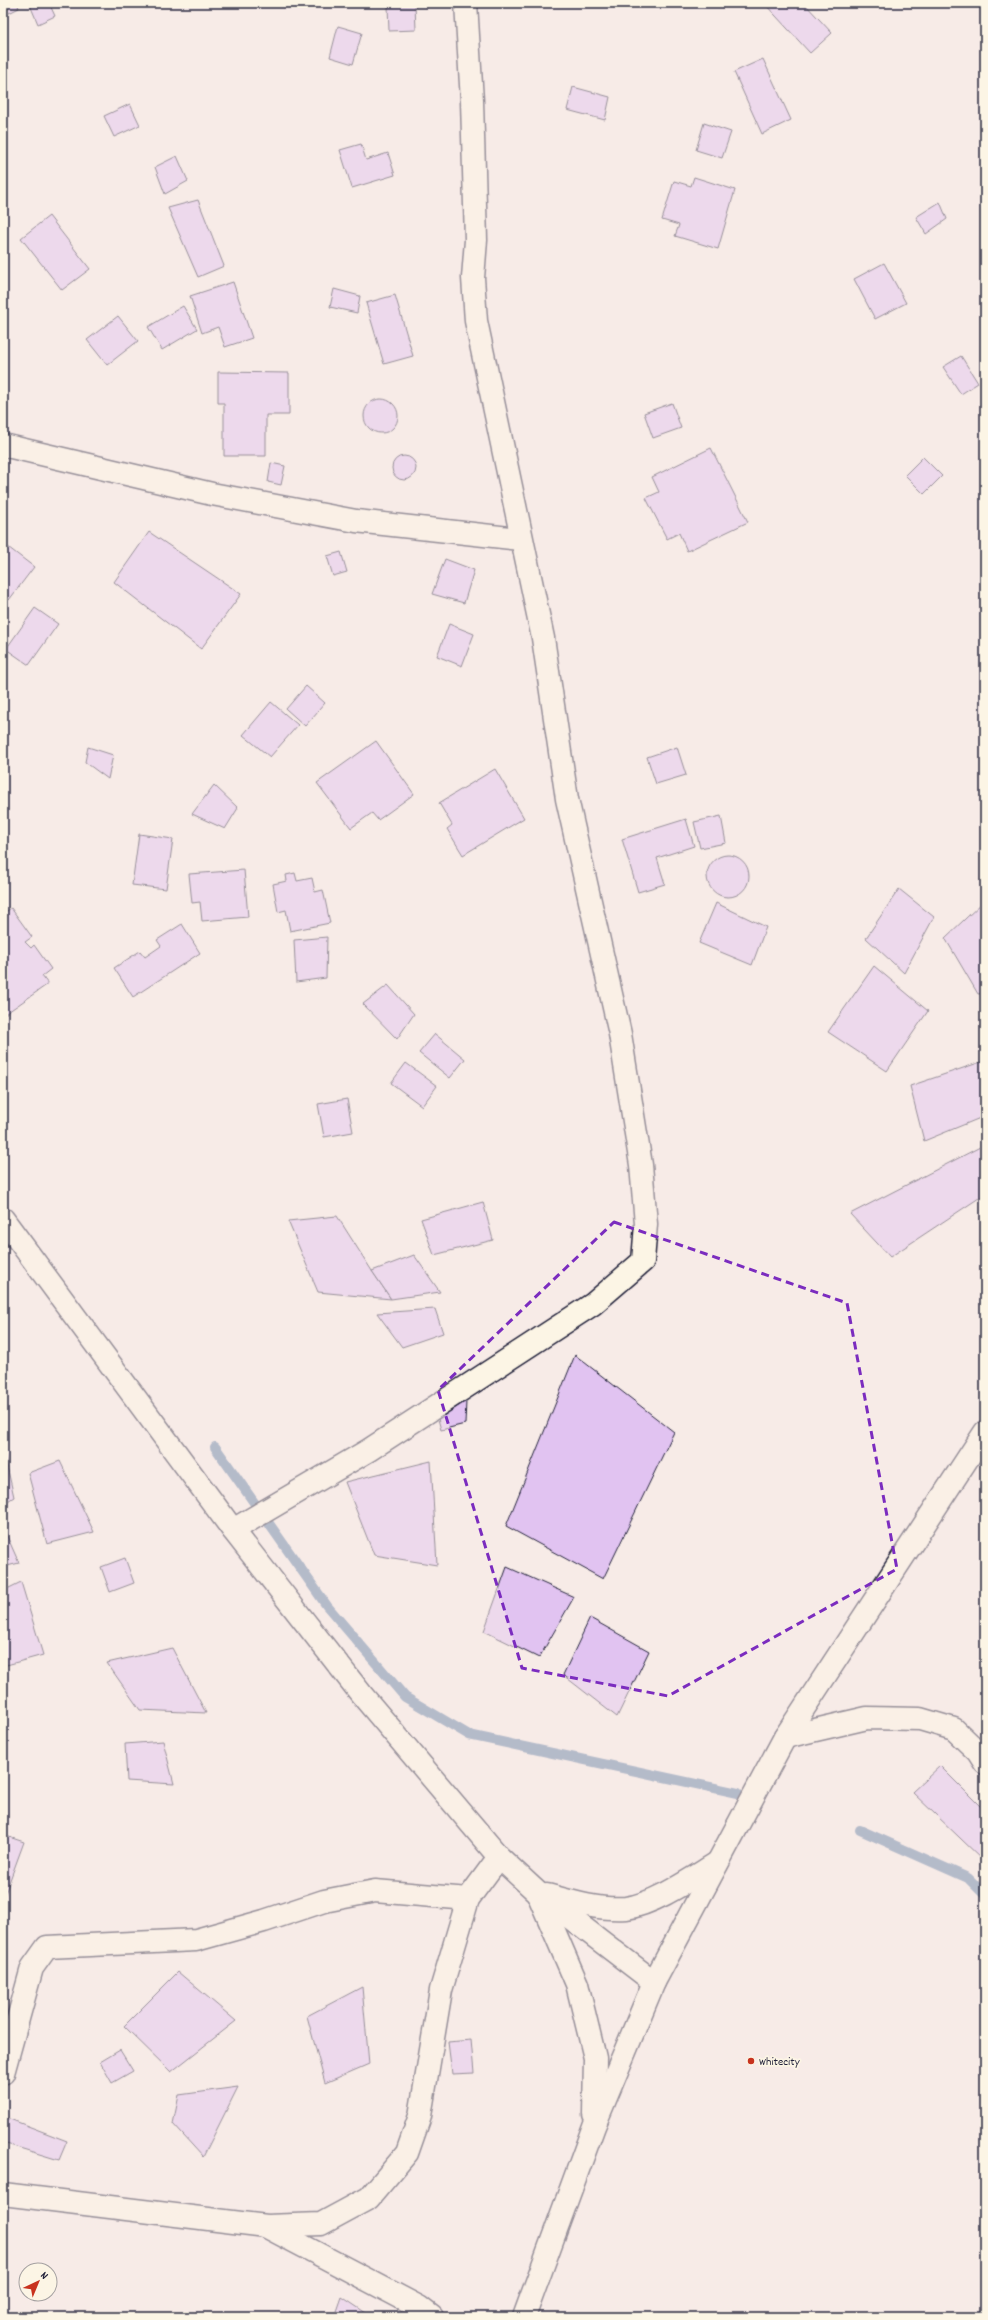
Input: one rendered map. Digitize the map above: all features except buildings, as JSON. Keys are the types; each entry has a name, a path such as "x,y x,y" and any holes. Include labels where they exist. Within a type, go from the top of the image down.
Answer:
{"street":[{"path":"233,1530 369,1450 594,1304 643,1261 646,1224 641,1165 620,1034 567,799 543,638 520,539 476,321 473,278 476,240 472,101 466,3"},
{"path":"3,445 212,494 356,521 520,539"},
{"path":"3,1219 233,1530 362,1695 499,1857 538,1893 654,1982"},
{"path":"524,2317 594,2126 654,1982 785,1737 985,1432"},
{"path":"785,1737 867,1718 920,1718 954,1729 978,1752 985,1763"},
{"path":"3,2194 266,2226 321,2224 369,2198 407,2152 420,2116 441,1990 468,1899 499,1857"},
{"path":"538,1893 591,1906 627,1908 663,1895 717,1863"},
{"path":"3,2074 32,1968 47,1947 196,1940 264,1921 324,1901 375,1891 468,1899"},
{"path":"538,1893 577,1984 595,2058 594,2126"},
{"path":"266,2226 419,2307 432,2317"}],"highlighted area":[{"path":"614,1222 847,1303 897,1569 668,1696 522,1668 438,1390"}],"waterway":[{"path":"215,1447 327,1606 405,1697 469,1735 738,1793"},
{"path":"860,1830 968,1878 985,1895"}],"place":[{"name":"Whitecity","path":"751,2061"}]}
